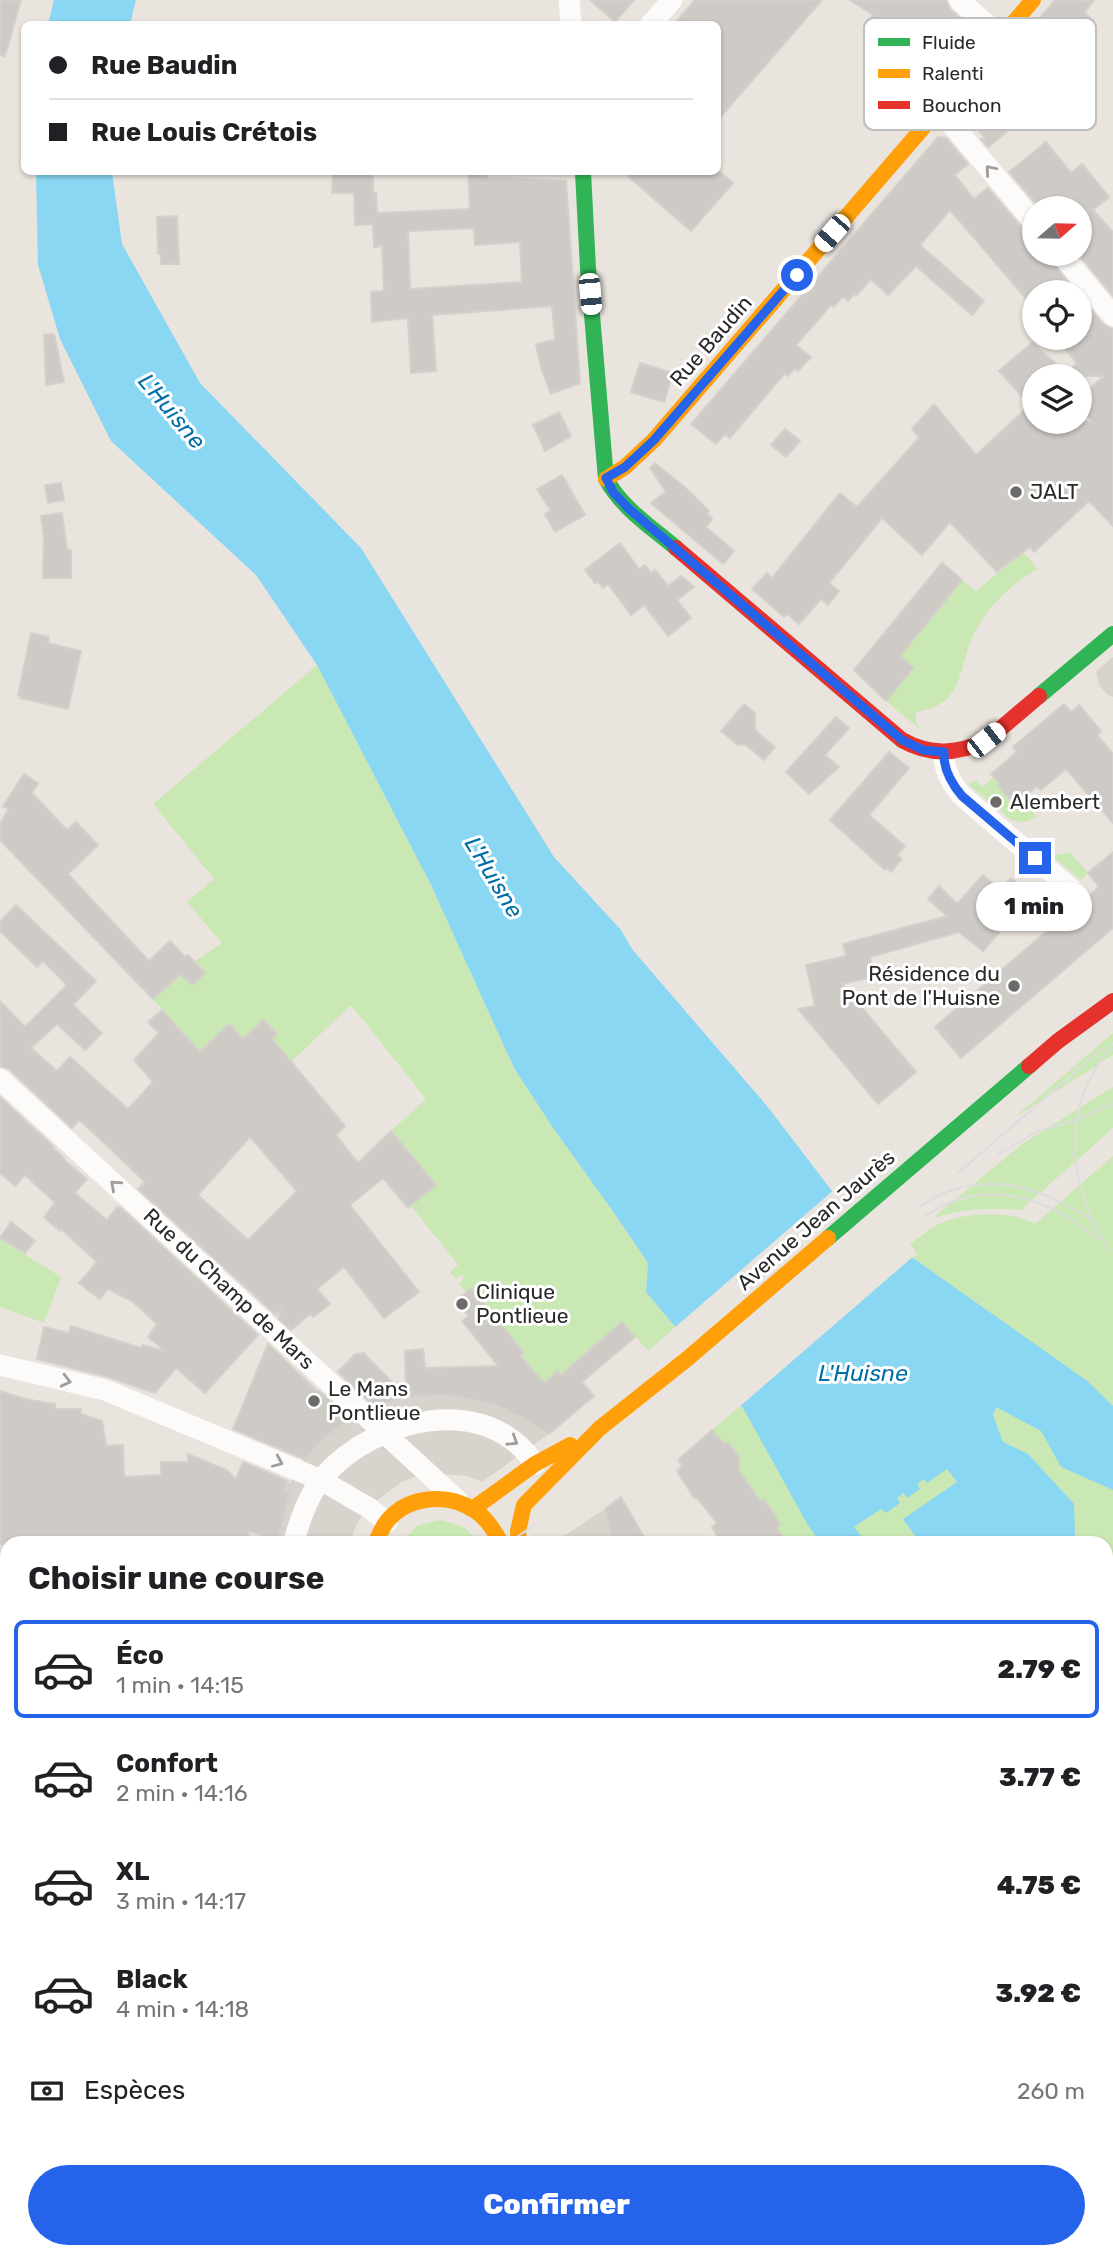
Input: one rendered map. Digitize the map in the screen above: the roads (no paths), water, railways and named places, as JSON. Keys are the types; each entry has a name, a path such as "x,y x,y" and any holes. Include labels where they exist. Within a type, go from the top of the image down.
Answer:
{"street":[{"path":"569,0 571,21"},
{"path":"654,21 672,0"},
{"path":"959,0 979,18"},
{"name":"Rue Baudin","path":"1017,18 1033,0"},
{"name":"Rue Baudin","path":"606,478 625,467 654,440 921,130"},
{"path":"957,130 1022,208"},
{"path":"583,175 588,268 606,478 613,492 629,509 902,740 923,750 963,750 986,740 1113,634"},
{"path":"1071,266 1113,316"},
{"path":"944,752 943,763 962,796 1077,894"},
{"name":"Avenue Jean Jaurès","path":"1058,1041 1105,986"},
{"name":"Avenue Jean Jaurès","path":"519,1536 524,1505 600,1428 687,1359 1058,1041 1113,1001"},
{"name":"Rue du Champ de Mars","path":"0,1079 465,1504"},
{"path":"0,1365 105,1390 321,1480 369,1508 387,1522"},
{"path":"295,1536 302,1513 321,1480 348,1453 384,1432 410,1424 430,1420 460,1421 485,1426 517,1441 536,1464"},
{"name":"Avenue Jean Jaurès","path":"465,1504 600,1428"},
{"path":"379,1536 387,1522 405,1506 420,1500 441,1498 465,1504 491,1523 498,1536"}],"water":[{"path":"54,0 136,0 131,21 49,21"},
{"name":"L'Huisne","path":"36,175 112,175 122,244 200,383 361,548 554,857 621,930 632,949 767,1106 878,1251 903,1251 1086,1380 1113,1406 1113,1490 1061,1467 1041,1431 996,1407 993,1415 1003,1442 1028,1454 1074,1504 1074,1536 915,1536 903,1519 957,1482 947,1469 927,1483 924,1479 917,1484 920,1489 907,1498 904,1493 897,1498 900,1503 886,1513 881,1509 854,1527 861,1536 816,1536 743,1408 646,1292 648,1263 514,1068 431,885 317,665 256,575 111,441 60,339 38,265"}],"tram line":[{"path":"1110,1251 1084,1200 1077,1173 1075,1147 1077,1120 1084,1094 1096,1069 1113,1044"},
{"path":"958,1173 1102,1049"},
{"path":"997,1155 1036,1132 1078,1119 1113,1104"},
{"path":"919,1207 963,1187 1007,1185 1050,1197 1092,1220"},
{"path":"924,1217 946,1204 969,1197 1014,1197 1058,1212 1098,1240"},
{"path":"518,1536 537,1523"}],"place":[{"name":"JALT","path":"1016,492"},
{"name":"Alembert","path":"996,802"},
{"name":"Résidence du Pont de l'Huisne","path":"1014,986"},
{"name":"Clinique Pontlieue","path":"462,1304"},
{"name":"Le Mans Pontlieue","path":"314,1401"}]}
